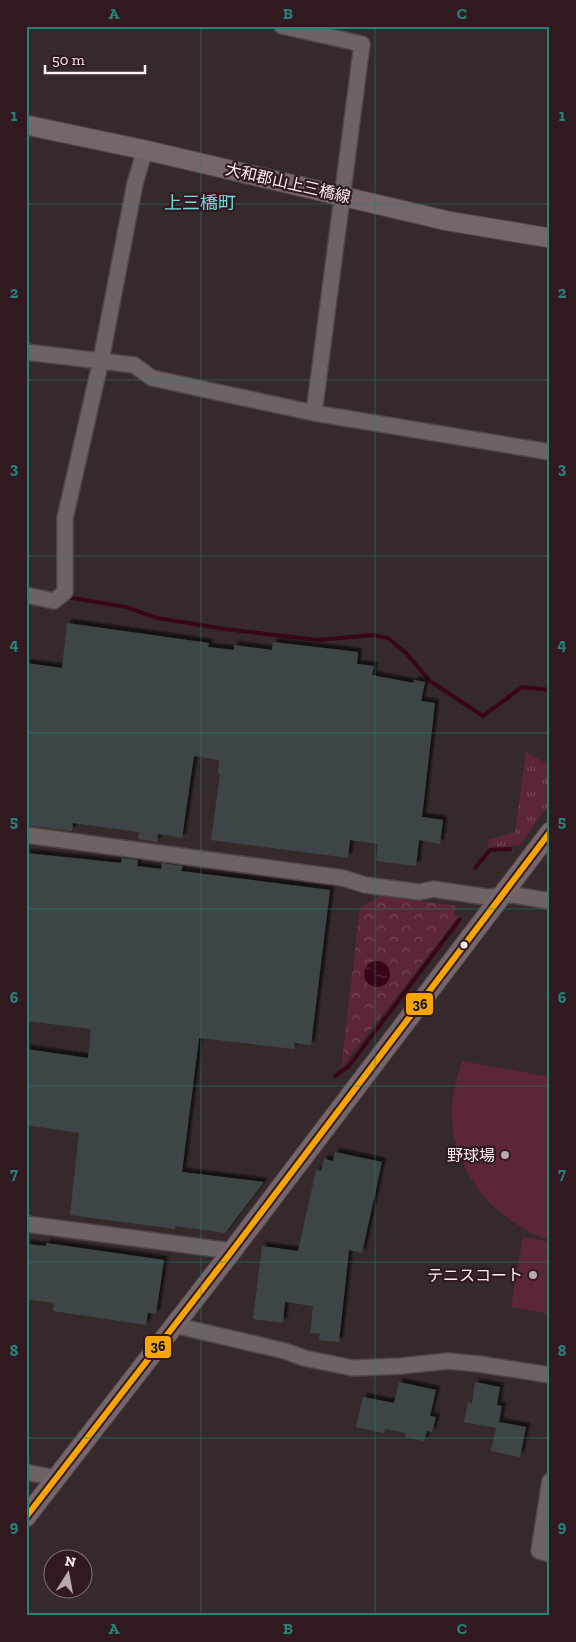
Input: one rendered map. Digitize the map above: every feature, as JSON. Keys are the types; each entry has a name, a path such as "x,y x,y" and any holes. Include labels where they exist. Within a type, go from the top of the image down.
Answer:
{"main road":[{"name":"大和郡山上三橋線","path":"26,125 145,150 448,221 550,238"},
{"path":"26,1517 232,1251 550,832"}],"street":[{"path":"282,26 362,44 344,196 314,413"},
{"path":"26,595 59,596 65,518 101,360 135,183 145,150"},
{"path":"26,352 101,360 134,366 152,378 314,413 550,452"},
{"path":"26,835 343,878 365,885 420,892 433,889 487,897 514,894 550,901"},
{"path":"26,1224 232,1251"},
{"path":"174,1325 304,1358 353,1368 401,1366 448,1361 479,1364 550,1376"},
{"path":"26,1472 55,1478"},
{"path":"550,1481 539,1551 550,1554"}],"green space":[{"path":"526,752 550,766 550,803 520,845 488,848 488,840 515,832"},
{"path":"380,896 457,906 454,914 458,917 341,1068 360,908"},
{"name":"野球場","path":"462,1061 550,1077 550,1240 525,1230 493,1206 480,1191 465,1168 456,1141 451,1114 454,1092"},
{"name":"テニスコート","path":"523,1237 550,1242 550,1314 511,1307"}],"water":[{"path":"377,961 386,965 390,974 386,983 377,987 368,983 364,974 368,965"}],"building":[{"path":"67,623 209,643 208,647 234,650 234,645 272,650 273,642 358,652 357,664 374,666 372,675 413,683 414,680 425,682 421,701 435,703 422,817 443,820 440,844 419,840 416,866 376,861 378,844 350,840 348,858 211,840 220,774 218,774 219,760 194,756 182,838 158,834 157,842 138,839 139,832 73,823 72,831 26,825 26,663 62,668"},
{"path":"26,853 121,863 122,858 138,860 137,866 161,869 162,863 183,866 181,871 330,890 311,1045 295,1043 294,1049 199,1038 182,1172 264,1182 225,1233 175,1226 175,1229 70,1215 79,1133 26,1125 26,1049 88,1058 91,1029 26,1021"},
{"path":"335,1152 382,1162 362,1253 349,1250 339,1342 319,1340 320,1334 310,1333 313,1306 285,1302 283,1323 253,1319 262,1246 298,1251 316,1170 321,1171 324,1159 333,1161"},
{"path":"46,1243 164,1260 156,1314 148,1313 146,1325 53,1311 54,1303 26,1299 26,1244 46,1246"},
{"path":"399,1382 436,1390 430,1416 436,1417 432,1432 427,1431 424,1441 405,1437 406,1433 385,1429 384,1433 356,1427 363,1397 394,1403"},
{"path":"475,1382 500,1387 497,1405 502,1406 499,1422 526,1427 520,1457 491,1451 496,1428 464,1422 468,1402 472,1403"}],"waterway":[{"path":"66,597 126,607 157,618 225,629 318,640 373,635 388,638 407,654 430,681 483,716 522,687 550,690"},
{"path":"475,868 490,850 510,849"},
{"path":"335,1076 349,1066 460,919"}],"transit line":[{"name":"36","path":"26,1517 232,1251 550,832"}],"place":[{"name":"野球場","path":"505,1155"},
{"name":"テニスコート","path":"533,1275"}],"district":[{"name":"上三橋町","path":"200,203"}]}
